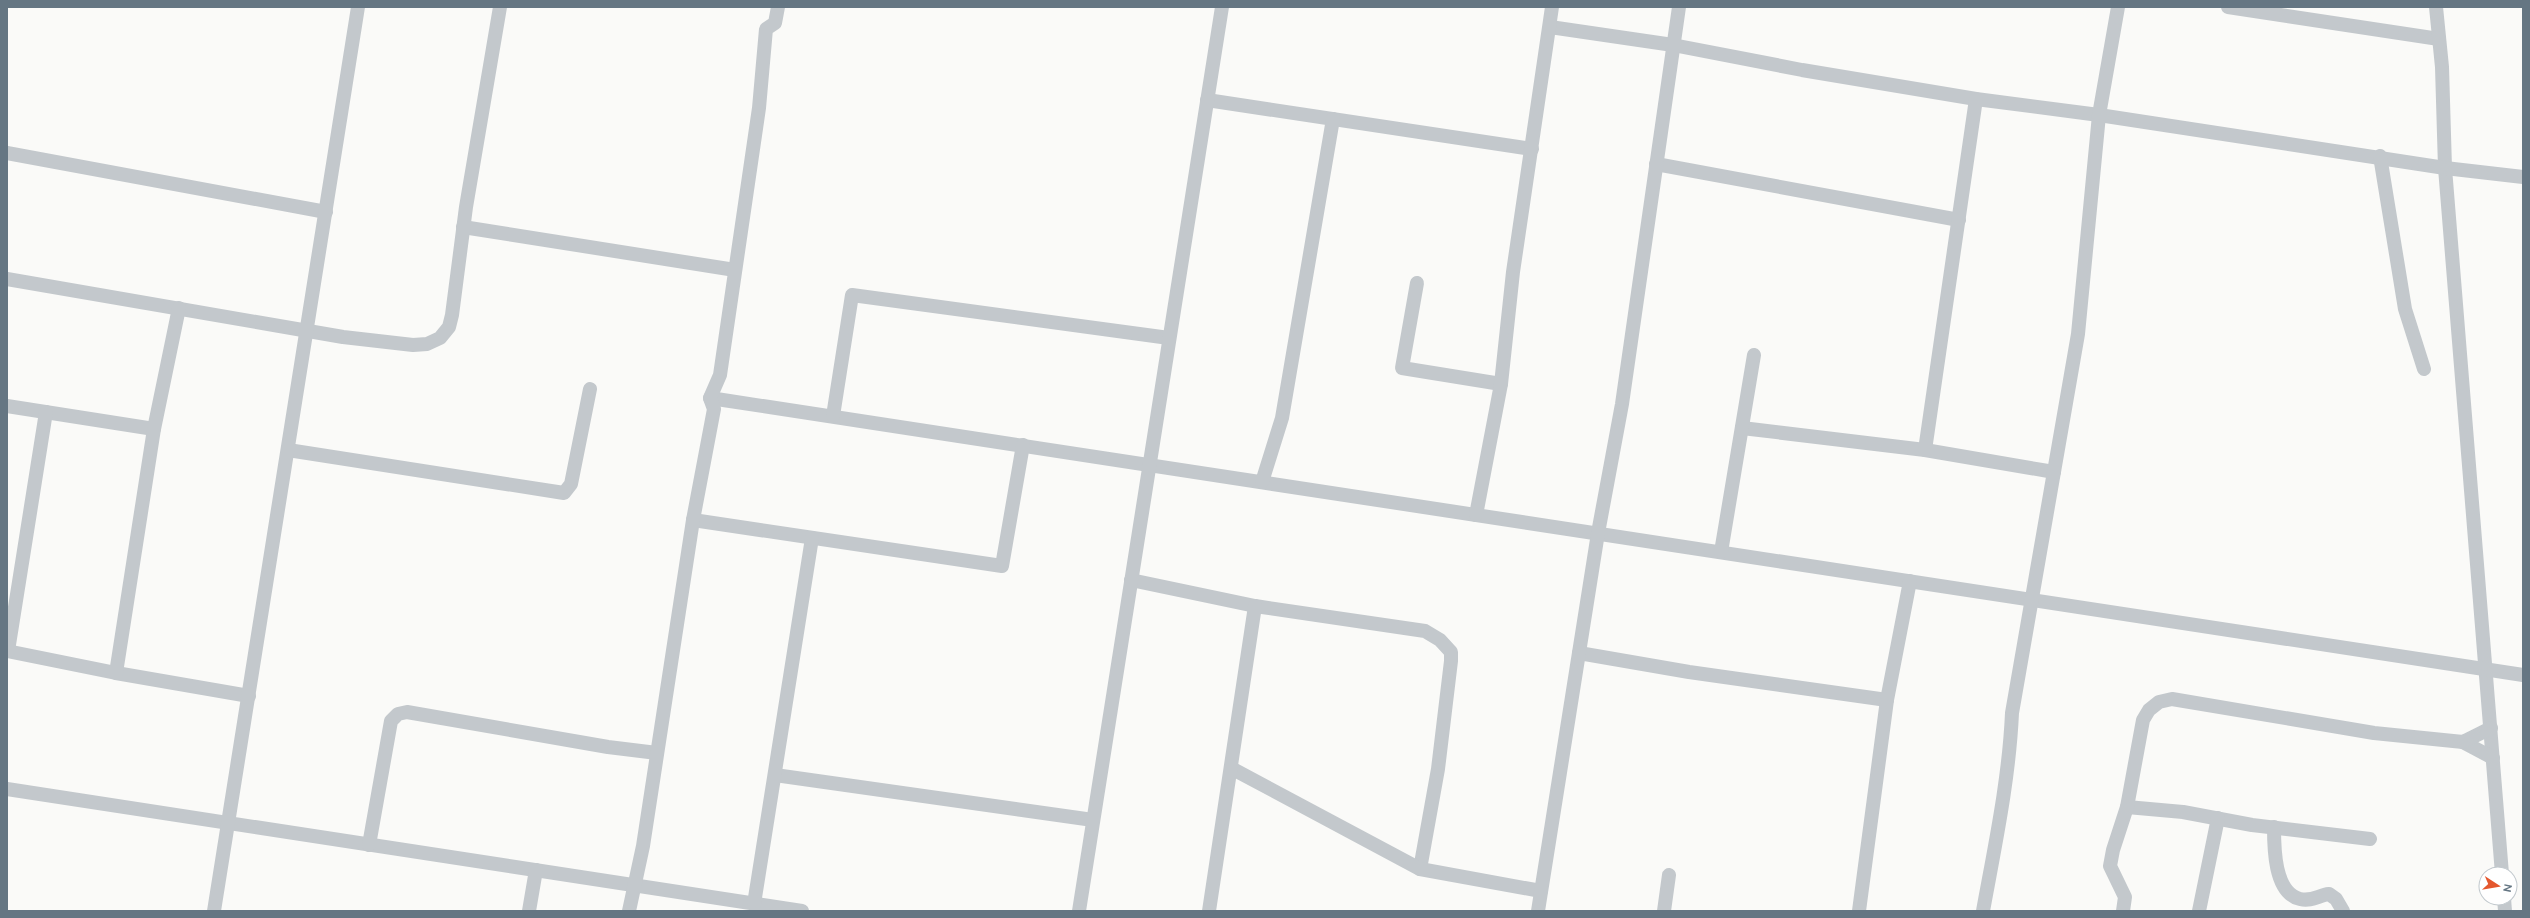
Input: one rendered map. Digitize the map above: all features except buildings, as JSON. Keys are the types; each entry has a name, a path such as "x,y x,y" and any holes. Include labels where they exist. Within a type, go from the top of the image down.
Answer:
{"street":[{"path":"214,911 358,7"},
{"path":"7,279 307,329 343,337 413,345 427,344 440,338 449,327 452,315 463,227 500,7"},
{"path":"629,911 633,885 643,846 693,520 714,409 710,398 720,375 759,108 766,29 776,23 778,7"},
{"path":"1079,911 1222,7"},
{"path":"1476,515 1501,384 1513,272 1552,7"},
{"path":"1538,911 1598,533 1622,404 1679,7"},
{"path":"1983,911 2010,755 2012,713 2078,334 2099,115 2118,7"},
{"path":"2228,7 2439,39"},
{"path":"2436,7 2439,39 2445,168 2487,669 2501,866"},
{"path":"1550,27 1673,45 1802,70 1976,99 2099,115 2380,156 2445,168 2523,177"},
{"path":"1925,450 1976,99"},
{"path":"1207,100 1532,149"},
{"path":"1262,482 1282,418 1333,119"},
{"path":"7,153 326,212"},
{"path":"2380,156 2405,309 2424,369"},
{"path":"1656,164 1959,220"},
{"path":"463,227 735,270"},
{"path":"1417,283 1402,368 1501,384"},
{"path":"833,416 852,295 1169,338"},
{"path":"116,673 154,429 179,308"},
{"path":"1721,552 1754,356"},
{"path":"288,450 564,494 571,484 590,388"},
{"path":"710,398 2523,675"},
{"path":"7,406 154,429"},
{"path":"46,412 7,651 116,673 248,696"},
{"path":"1742,428 1925,450 2054,472"},
{"path":"693,520 1002,566 1023,445"},
{"path":"754,904 812,538"},
{"path":"1131,580 1255,606 1425,632 1440,640 1451,652 1438,769 1420,869"},
{"path":"1859,911 1887,700 1910,581"},
{"path":"1209,911 1232,768 1255,606"},
{"path":"1579,653 1690,672 1887,700"},
{"path":"2123,911 2125,897 2110,866 2113,850 2127,807 2142,720 2149,710 2159,702 2172,699 2374,733 2463,742 2493,758"},
{"path":"369,845 391,721 398,714 407,712 608,747 657,753"},
{"path":"2463,742 2491,728"},
{"path":"1232,768 1420,869 1541,891"},
{"path":"775,775 1093,820"},
{"path":"7,789 802,911"},
{"path":"2127,807 2183,812 2274,827 2370,839"},
{"path":"2199,911 2218,818"},
{"path":"2274,827 2276,868 2287,890 2299,899 2310,900 2329,894 2336,899 2344,911"},
{"path":"529,911 536,870"},
{"path":"1667,911 1669,875"}]}
